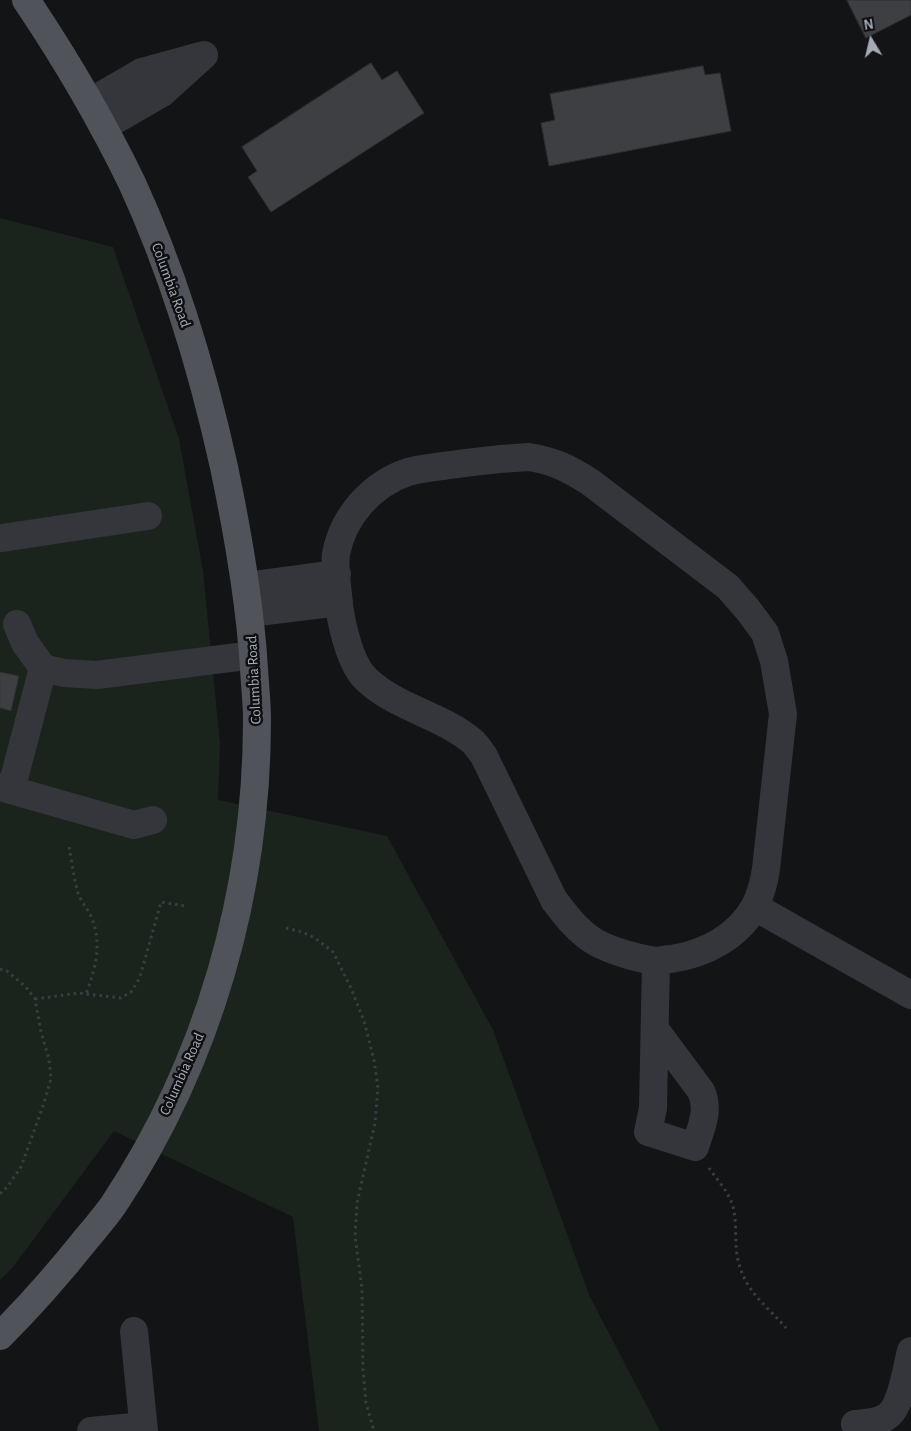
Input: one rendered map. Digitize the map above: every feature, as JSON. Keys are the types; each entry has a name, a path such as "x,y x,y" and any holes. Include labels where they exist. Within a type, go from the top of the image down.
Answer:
{"main road":[{"name":"Columbia Road","path":"0,1336 32,1303 113,1206 141,1160 171,1102 201,1034 220,980 238,908 248,853 255,786 258,718 247,586 230,494 200,367 156,241 132,185 90,102 26,0"}],"lane":[{"path":"90,102 142,72 204,55 162,94 103,127"},
{"path":"529,456 548,460 568,468 642,521 728,587 748,610 764,633 774,661 783,714 763,889 754,907 738,928 717,944 689,956 656,961 620,952 596,943 568,920 554,900 484,756 472,742 453,728 385,694 366,679 350,653 339,602 337,574 336,555 343,529 354,511 370,493 387,482 408,472 529,456"},
{"path":"2,538 148,516"},
{"path":"247,586 337,574"},
{"path":"250,613 339,602"},
{"path":"17,624 26,643 43,668 64,673 97,675 254,655"},
{"path":"43,668 5,789 134,825 153,820"},
{"path":"754,907 911,995"},
{"path":"655,1029 705,1100 705,1113 695,1147 648,1132 653,1108 656,961"},
{"path":"91,1431 144,1428 134,1331"},
{"path":"855,1424 873,1423 887,1417 896,1407 911,1351"}],"path":[{"path":"69,847 79,895 97,932 97,950 86,994"},
{"path":"35,999 79,993 121,998 132,991 140,977 160,902 185,906"},
{"path":"286,928 315,938 332,952 364,1021 374,1060 378,1088 376,1123 357,1203 355,1236 362,1290 363,1370 366,1403 374,1431"},
{"path":"0,969 7,971 35,999 41,1032 49,1059 51,1079 21,1167 0,1194"},
{"path":"695,1147 728,1194 734,1210 738,1263 745,1281 753,1294 771,1310 786,1328"}],"shaded area":[{"path":"0,218 113,247 179,439 203,571 220,744 218,800 387,836 493,1030 590,1297 660,1431 319,1431 293,1217 114,1131 13,1267 0,1280"}],"building":[{"path":"847,0 911,0 911,15 866,38"},
{"path":"371,63 382,80 397,71 424,113 271,212 248,177 257,171 242,147"},
{"path":"703,66 705,75 720,73 731,131 549,166 541,123 555,120 550,94"},
{"path":"0,672 19,676 11,711 0,708"}]}
